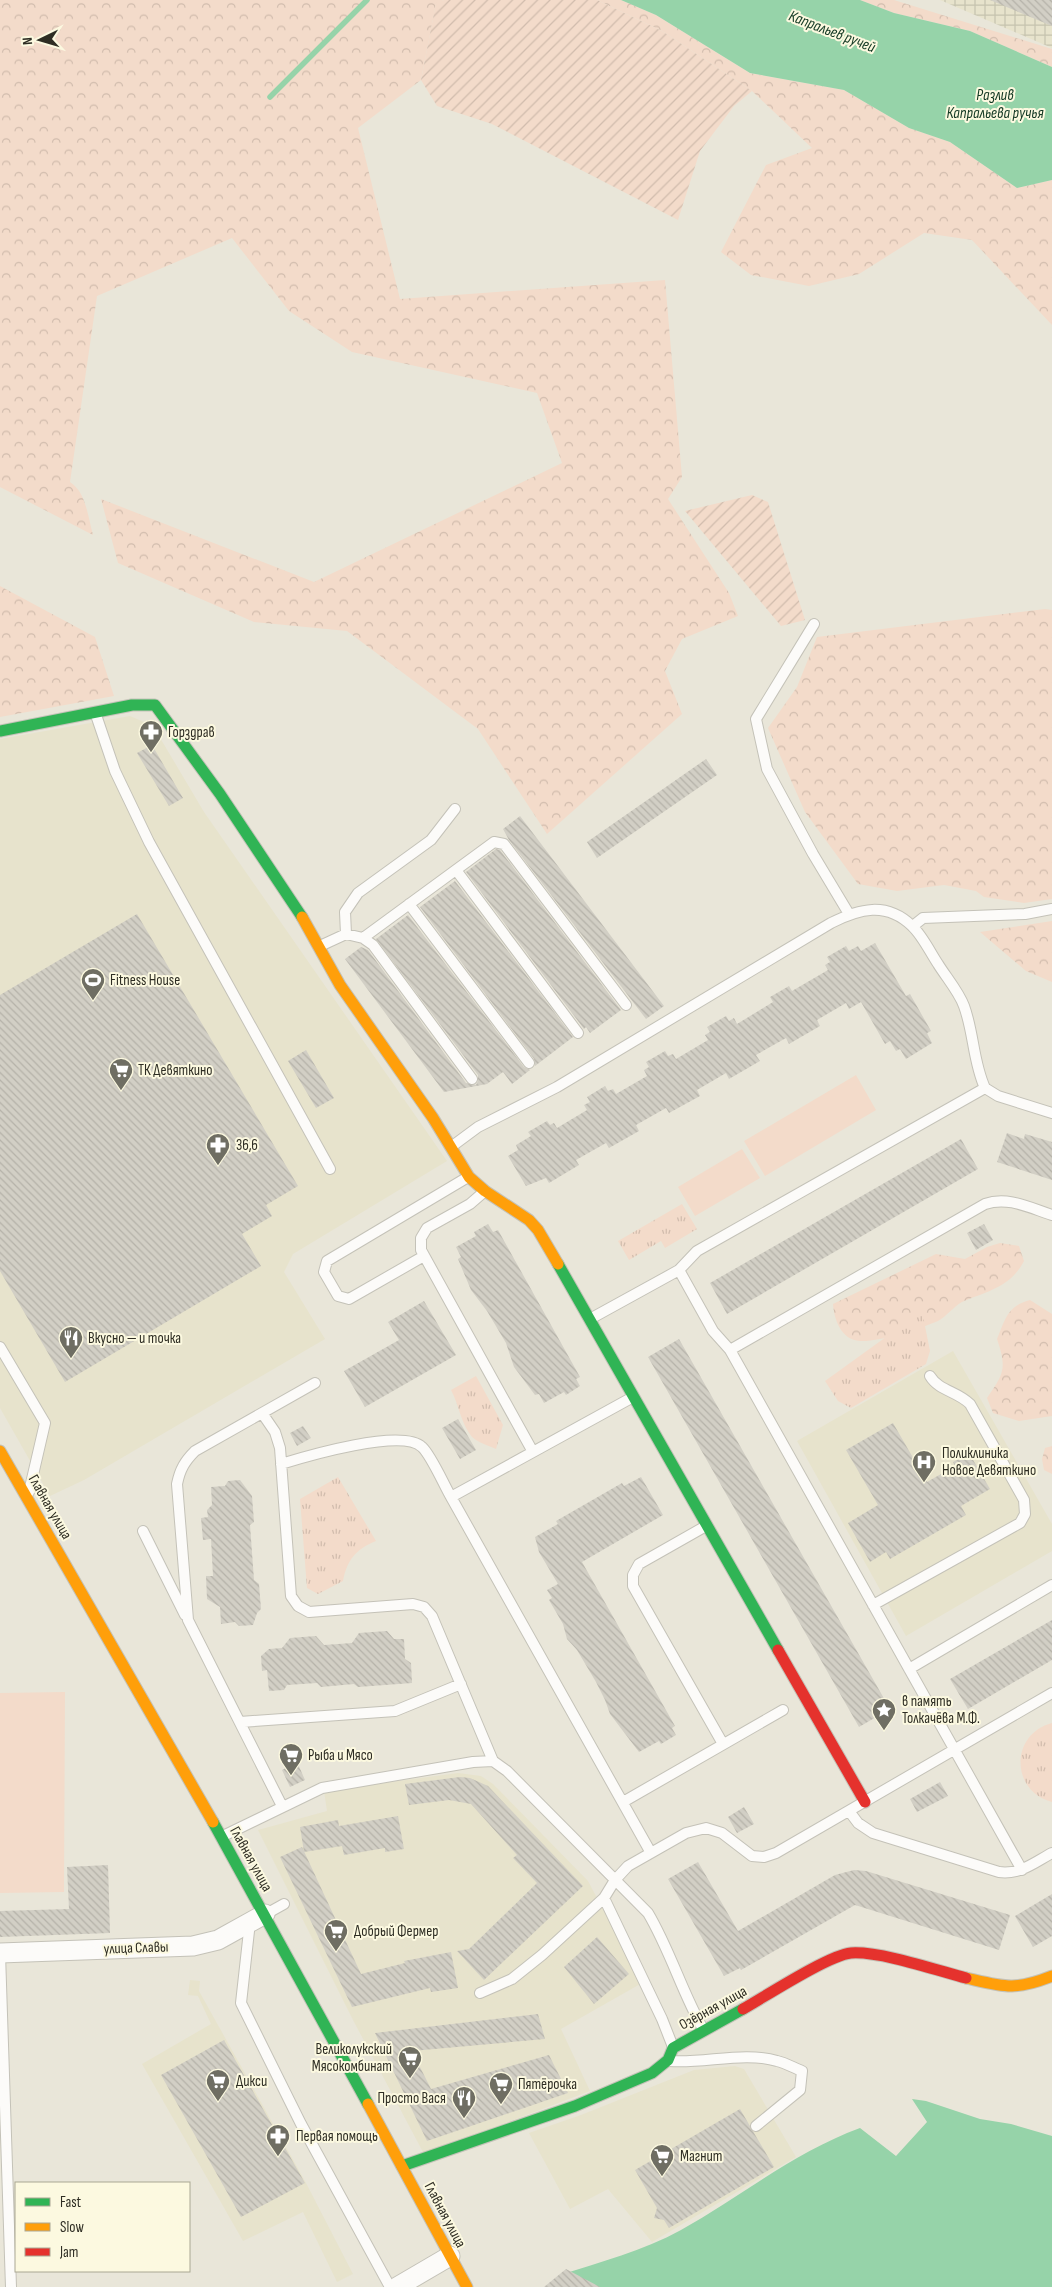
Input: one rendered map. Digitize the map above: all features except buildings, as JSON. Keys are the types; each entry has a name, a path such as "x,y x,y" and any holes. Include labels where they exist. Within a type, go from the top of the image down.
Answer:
{"street":[{"path":"0,731 132,705 155,706 220,794 284,889 340,985 451,1147 469,1177 485,1191 529,1220 538,1230 865,1802"},
{"name":"Главная улица","path":"0,1451 221,1837 258,1918 402,2166 467,2287"},
{"name":"улица Славы","path":"0,1954 165,1941 193,1946 218,1940 258,1918"},
{"name":"Озёрная улица","path":"668,2060 673,2048 832,1958 849,1953 868,1953 1008,1988 1027,1986 1052,1976"},
{"path":"402,2166 575,2106 652,2073 668,2060"},
{"path":"397,2287 450,2256"}],"lane":[{"path":"814,624 756,720 767,769 813,854 849,914"},
{"path":"95,711 115,771 149,842 330,1169"},
{"path":"346,934 345,912 358,893 430,840 455,809"},
{"path":"363,938 494,842 504,844 626,1005"},
{"path":"456,870 578,1032"},
{"path":"409,904 529,1064"},
{"path":"451,1147 478,1127 557,1087 831,923 849,914 873,908 894,914 913,926 964,1004 970,1025 978,1073 985,1088 998,1096 1052,1113"},
{"path":"913,926 923,918 1025,914 1052,908"},
{"path":"319,947 346,934 363,938 373,945 472,1079"},
{"path":"590,1320 679,1270 697,1251 985,1088"},
{"path":"424,1256 349,1299 338,1296 324,1272 327,1261 469,1177"},
{"path":"485,1191 470,1204 427,1228 421,1238 421,1250 533,1452"},
{"path":"730,1350 985,1204 997,1200 1006,1200 1052,1215"},
{"path":"679,1270 714,1331 730,1350 1022,1870"},
{"path":"0,1347 44,1423 28,1498"},
{"path":"873,1605 1020,1524 1024,1514 1024,1500 970,1404 961,1396 935,1385 930,1376"},
{"path":"188,1620 177,1484 180,1470 195,1451 315,1383"},
{"path":"451,1497 633,1396"},
{"path":"262,1413 275,1432 280,1448 291,1596 298,1606 309,1612 413,1604 424,1607 432,1616 493,1761 507,1771 648,1913 661,1936 686,1998 704,2030"},
{"path":"281,1464 343,1446 411,1440 423,1448 651,1853"},
{"path":"707,1526 639,1564 632,1575 633,1586 723,1744"},
{"path":"143,1531 282,1806"},
{"path":"909,1669 1052,1585"},
{"path":"240,1722 395,1711 461,1684"},
{"path":"480,1993 512,1979 542,1955 604,1898 615,1880 628,1866 686,1833 706,1828 722,1833 752,1856 764,1857 776,1853 1052,1693"},
{"path":"623,1802 783,1710"},
{"path":"221,1837 326,1786 473,1762 493,1761"},
{"path":"849,1811 858,1823 873,1833 1000,1872 1010,1874 1022,1870 1052,1852"},
{"path":"604,1898 662,2019 673,2048"},
{"path":"284,1904 258,1918 241,2004 301,2124 390,2287"},
{"path":"0,1954 11,2287"},
{"path":"668,2060 688,2063 735,2058 776,2060 802,2071 800,2090 756,2126"}],"shaded area":[{"path":"940,0 1052,0 1052,48"},
{"path":"130,716 153,726 204,812 447,1161 293,1254 284,1272 325,1339 84,1480 50,1496 0,1408 0,739"},
{"name":"Поликлиника Новое Девяткино","path":"953,1351 1052,1524 1052,1551 906,1636 797,1441"},
{"path":"458,1773 481,1776 493,1784 588,1881 642,1983 561,2029 590,2091 424,2154 353,2020 258,1830 327,1811 324,1791"},
{"path":"190,1980 200,1981 199,1991 306,2183 353,2274 337,2282 303,2212 243,2241 142,2064 211,2024 198,1996 188,1995"},
{"path":"735,2066 744,2069 796,2157 652,2242 608,2189 570,2209 529,2133 581,2115 694,2070"}],"green space":[{"path":"0,0 444,0 436,4 421,80 358,128 400,299 665,280 682,477 668,499 729,593 738,616 682,639 665,671 682,714 547,834 478,729 347,631 254,622 118,563 101,499 314,582 562,463 537,393 352,352 289,311 232,238 97,296 70,482 83,498 93,535 0,487"},
{"path":"444,0 597,0 662,31 752,91 734,106 700,151 678,220 492,124 437,106 421,80 436,3"},
{"path":"597,0 621,0 656,15 750,73 844,90 909,128 950,142 1017,188 1052,180 1052,325 972,240 924,233 859,274 809,286 751,275 721,252 766,165 812,148 752,91 662,31"},
{"path":"860,0 894,0 1052,49 1052,67 970,31 894,13"},
{"path":"752,495 768,502 805,620 781,626 685,511"},
{"path":"0,586 95,637 114,696 0,717"},
{"path":"1045,609 1052,610 1052,899 1024,903 984,897 976,891 944,885 897,891 858,884 805,812 768,728 797,687 817,637"},
{"path":"1052,921 1052,982 1026,971 980,932"},
{"path":"856,1075 876,1110 765,1176 744,1141"},
{"path":"742,1149 760,1178 695,1216 678,1187"},
{"path":"682,1204 697,1229 665,1248 661,1241 629,1260 618,1241"},
{"path":"1000,1243 1019,1246 1024,1261 1018,1270 1005,1283 962,1302 938,1321 921,1328 868,1341 853,1340 843,1333 840,1328 833,1304 936,1254 965,1259 987,1247"},
{"path":"1030,1300 1052,1314 1052,1416 1019,1421 993,1413 987,1398 1002,1370 1002,1357 997,1339 1002,1326 1016,1306"},
{"path":"922,1311 930,1351 926,1364 851,1408 838,1401 825,1381"},
{"path":"476,1376 503,1425 496,1449 480,1442 468,1432 451,1390"},
{"path":"1052,1446 1052,1474 1044,1470 1042,1459 1045,1448"},
{"path":"338,1477 376,1541 363,1548 354,1556 347,1567 343,1581 318,1594 307,1588 300,1499"},
{"path":"65,1692 64,1892 0,1893 0,1693"},
{"path":"1052,1723 1052,1802 1038,1796 1028,1787 1022,1775 1021,1762 1022,1750 1028,1738 1038,1729"}],"water":[{"name":"Разлив Капральева ручья","path":"621,0 860,0 894,13 970,31 1052,67 1052,180 1017,188 950,142 909,128 844,90 750,73 656,15"},
{"path":"912,2099 926,2101 980,2119 1011,2124 1052,2136 1052,2287 555,2287 560,2275 621,2256 667,2237 813,2149 860,2128 896,2156 927,2122"}],"waterway":[{"path":"270,97 367,0"}],"traffic: fast":[{"path":"0,731 132,705 155,705 220,794 302,917"},
{"path":"558,1264 778,1650"},
{"path":"213,1822 368,2104"},
{"path":"402,2166 575,2106 652,2073 668,2060 673,2048 743,2009"}],"traffic: slow":[{"path":"302,917 340,985 433,1118 469,1177 485,1191 529,1220 538,1230 558,1264"},
{"path":"0,1451 213,1822"},
{"path":"966,1978 991,1984 1018,1986 1052,1976"},
{"path":"368,2104 467,2287"}],"traffic: jam":[{"path":"778,1650 865,1802"},
{"path":"743,2009 813,1968 841,1955 851,1953 892,1958 966,1978"}],"place":[{"name":"Горздрав","path":"151,753"},
{"name":"Fitness House","path":"93,1001"},
{"name":"ТК Девяткино","path":"121,1091"},
{"name":"36,6","path":"218,1166"},
{"name":"Вкусно — и точка","path":"71,1359"},
{"name":"Поликлиника Новое Девяткино","path":"924,1483"},
{"name":"в память Толкачёва М.Ф.","path":"884,1731"},
{"name":"Рыба и Мясо","path":"291,1776"},
{"name":"Добрый Фермер","path":"336,1952"},
{"name":"Великолукский Мясокомбинат","path":"410,2079"},
{"name":"Дикси","path":"218,2102"},
{"name":"Пятёрочка","path":"501,2105"},
{"name":"Просто Вася","path":"464,2119"},
{"name":"Первая помощь","path":"278,2157"},
{"name":"Магнит","path":"662,2177"}],"water label":[{"name":"Капральев ручей","path":"832,32"}]}
